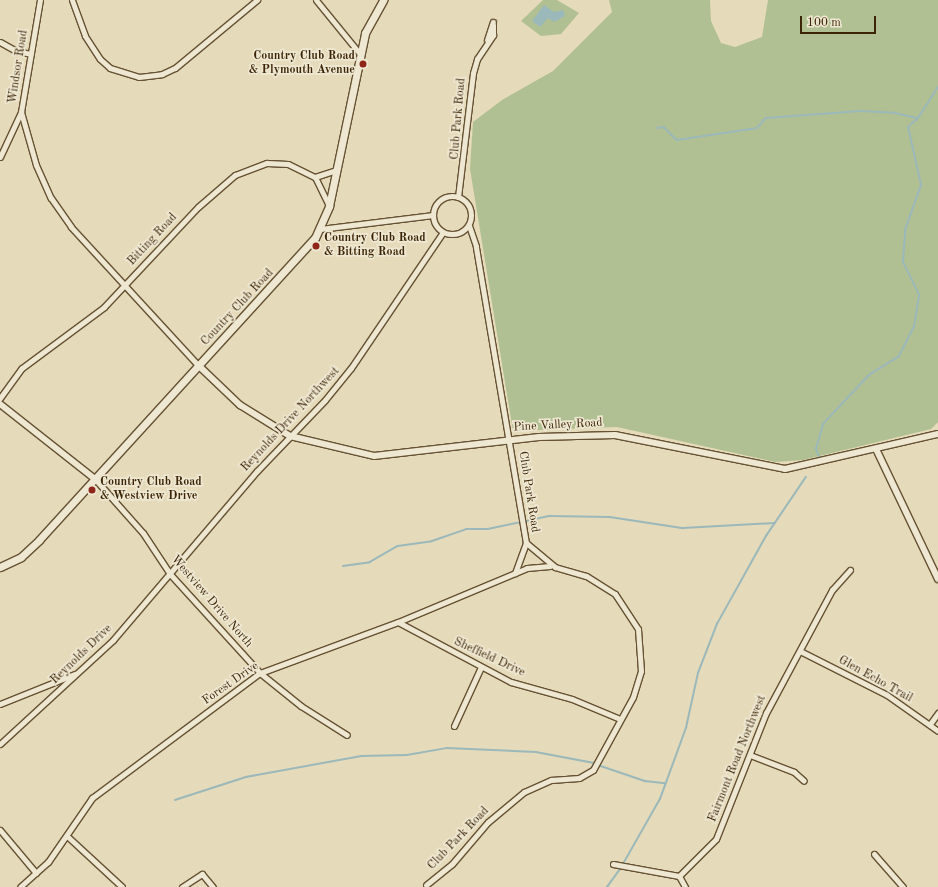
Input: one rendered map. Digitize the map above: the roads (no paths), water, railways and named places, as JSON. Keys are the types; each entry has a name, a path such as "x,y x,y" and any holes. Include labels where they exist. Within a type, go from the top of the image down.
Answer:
{"main road":[{"name":"Country Club Road","path":"0,567 30,550 308,247 320,229 329,206 360,54 370,19 383,0"}],"street":[{"name":"Windsor Road","path":"0,157 21,112 40,0"},
{"path":"72,0 85,36 100,59 123,73 148,77 175,68 257,0"},
{"path":"316,0 360,54"},
{"name":"Club Park Road","path":"458,197 473,73 486,45 493,35 493,23"},
{"path":"0,42 31,54"},
{"path":"21,112 36,165 51,198 71,227 199,366"},
{"name":"Bitting Road","path":"0,398 22,368 99,311 208,197 235,176 272,162 288,164 315,177"},
{"path":"329,206 315,177 336,170"},
{"path":"458,197 470,207 469,226 454,234 443,232 433,215 443,198 458,197"},
{"path":"320,229 433,215"},
{"name":"Club Park Road","path":"426,885 452,864 477,833 524,792 542,782 588,774 596,766 633,697 641,671 641,643 634,621 615,594 602,584 577,572 553,566 526,543 510,440 476,246 469,226"},
{"name":"Reynolds Drive Northwest","path":"170,574 351,368 443,232"},
{"name":"Pine Valley Road","path":"199,366 240,405 290,436 374,456 510,440 615,435 784,469 938,434"},
{"path":"0,404 95,479"},
{"path":"876,449 938,579"},
{"name":"Westview Drive North","path":"95,479 143,533 170,574 260,673 347,735"},
{"path":"515,574 526,543"},
{"name":"Forest Drive","path":"20,887 36,873 67,836 92,798 260,673 398,622 531,566 553,566"},
{"name":"Fairmont Road Northwest","path":"679,876 716,839 766,713 832,590 850,570"},
{"name":"Reynolds Drive","path":"0,744 113,640 170,574"},
{"name":"Sheffield Drive","path":"398,622 512,682 572,699 620,719"},
{"name":"Glen Echo Trail","path":"800,651 887,695 938,730"},
{"path":"454,726 481,667"},
{"path":"0,704 78,673"},
{"path":"930,724 938,714"},
{"path":"750,755 794,772 804,781"},
{"path":"0,830 36,873"},
{"path":"67,836 122,887"},
{"path":"874,854 903,887"},
{"path":"613,864 679,876 685,887"},
{"path":"183,886 202,874 213,887"}],"water":[{"path":"544,5 554,12 563,10 565,16 554,22 548,18 540,27 532,21"}],"waterway":[{"path":"819,457 816,449 823,424 869,375 899,356 914,327 919,295 903,262 905,230 921,185 908,127 918,118 938,87"},
{"path":"657,128 664,127 677,140 757,128 766,118 860,111 895,113 917,118"},
{"path":"623,864 660,799 686,728 698,673 717,624 766,536 806,477"},
{"path":"343,566 370,562 398,546 432,541 466,529 488,529 549,516 610,517 683,528 775,523"},
{"path":"175,800 246,777 361,756 407,755 447,748 536,752 594,763"},
{"path":"598,765 645,781 665,783"},
{"path":"607,887 621,868"}],"place":[{"name":"Country Club Road & Plymouth Avenue","path":"363,64"},
{"name":"Country Club Road & Bitting Road","path":"316,246"},
{"name":"Country Club Road & Westview Drive","path":"92,490"}]}
